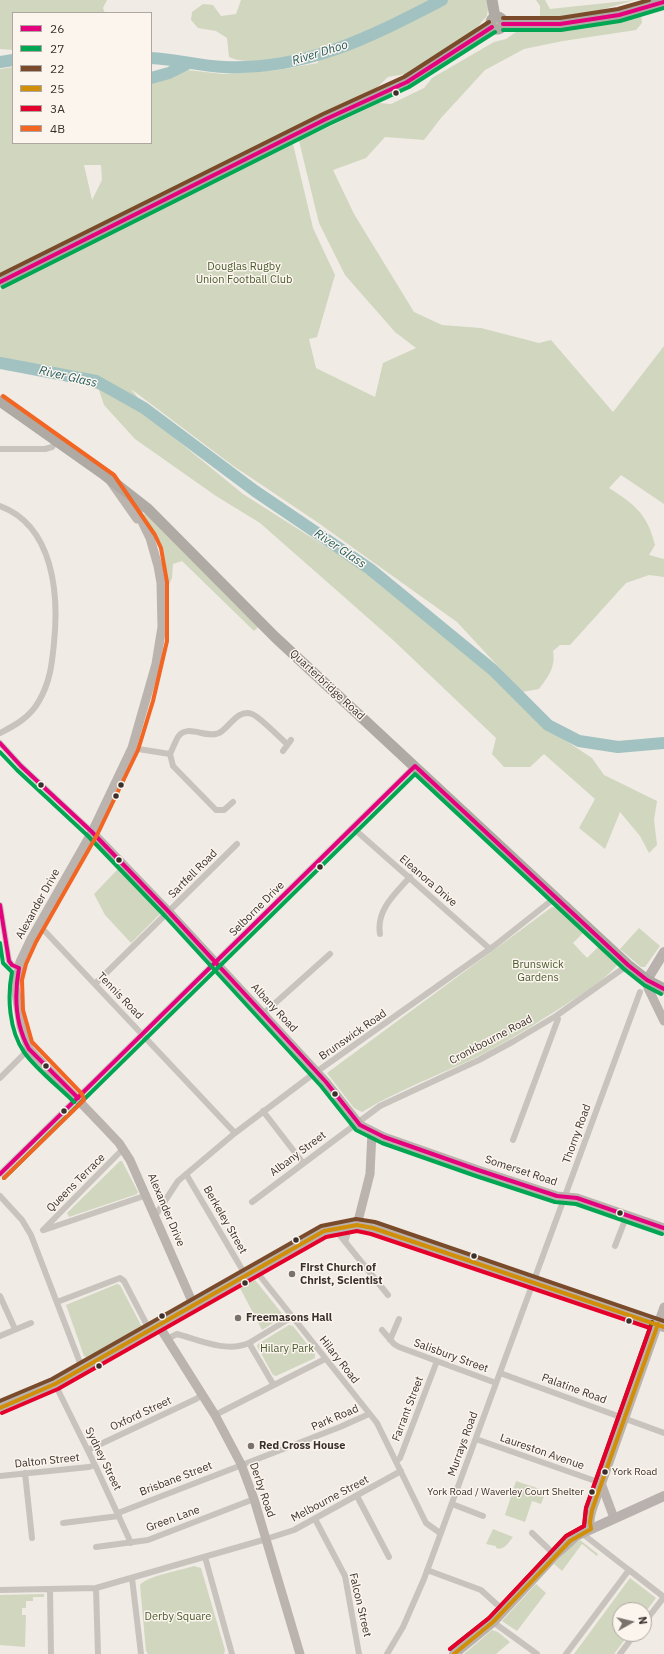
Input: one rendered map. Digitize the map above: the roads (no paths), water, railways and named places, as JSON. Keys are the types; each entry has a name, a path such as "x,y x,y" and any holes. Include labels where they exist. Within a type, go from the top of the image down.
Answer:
{"highway":[{"path":"492,0 496,20"},
{"path":"0,282 326,119 407,82 496,20 560,24 620,15 664,2"},
{"name":"Quarterbridge Road","path":"0,401 109,479 148,509 275,637 628,965 647,980 664,989"}],"main road":[{"name":"Alexander Drive","path":"109,479 150,538 158,566 161,582 162,627 156,664 132,748 92,832 38,925 19,968 16,986 17,1011 25,1041 29,1049 78,1098 124,1149 147,1195 154,1215 194,1306"},
{"name":"Alexander Drive","path":"128,493 133,501 143,526"},
{"name":"Albany Road","path":"92,832 169,912 317,1072 357,1122 372,1132"},
{"path":"664,952 647,980 648,988 664,1021"},
{"path":"353,1225 370,1174 372,1132"},
{"name":"Somerset Road","path":"372,1132 478,1170 557,1196 577,1198 664,1228"},
{"path":"0,1408 55,1384 256,1271 316,1235 334,1228 353,1225 661,1326"},
{"path":"587,1530 591,1513 624,1418 661,1326 664,1307"},
{"name":"Derby Road","path":"159,1326 214,1415 241,1464 254,1499 300,1654"},
{"path":"602,1483 614,1518"},
{"path":"454,1654 493,1622 570,1541 587,1530 663,1499"}],"street":[{"path":"0,449 45,449 52,447 56,441"},
{"path":"0,506 11,511 26,522 40,542 49,568 56,609 52,658 46,687 38,702 23,720 0,734"},
{"path":"233,802 224,810 216,810 173,766 170,754 178,736 182,732 187,731 209,735 216,734 225,729 245,713 256,716 289,742 283,751"},
{"path":"0,743 21,766 92,832"},
{"path":"132,748 170,754"},
{"name":"Selborne Drive","path":"0,1174 415,766"},
{"name":"Eleanora Drive","path":"353,828 490,949"},
{"name":"Sartfell Road","path":"95,984 237,844"},
{"path":"380,934 378,924 383,910 410,877"},
{"name":"Brunswick Road","path":"154,1215 157,1214 172,1188 186,1174 235,1133 317,1072 490,949 556,898"},
{"path":"0,905 9,961 12,965 19,968"},
{"name":"Tennis Road","path":"38,925 235,1133"},
{"path":"263,1014 330,954"},
{"name":"Cronkbourne Road","path":"357,1122 380,1106 479,1060 556,1016 628,965"},
{"name":"Thorny Road","path":"533,1283 640,992"},
{"path":"513,1140 558,1019 556,1016"},
{"path":"0,1078 29,1049"},
{"path":"263,1111 303,1163"},
{"name":"Albany Street","path":"252,1202 357,1122"},
{"name":"Queens Terrace","path":"124,1149 43,1230 147,1195"},
{"name":"Berkeley Street","path":"186,1174 246,1276"},
{"path":"0,1196 22,1220 31,1235 82,1368"},
{"path":"615,1246 626,1214"},
{"path":"345,1242 353,1225"},
{"path":"334,1228 388,1295"},
{"name":"Hilary Road","path":"256,1271 377,1423 426,1523 440,1533"},
{"path":"57,1302 120,1278 124,1282 150,1331"},
{"name":"Murrays Road","path":"387,1654 403,1627 427,1570 533,1283"},
{"path":"0,1296 16,1329"},
{"path":"167,1339 177,1334 220,1346 235,1347 249,1343 292,1317"},
{"path":"390,1340 399,1320"},
{"path":"0,1336 30,1323"},
{"name":"Salisbury Street","path":"382,1330 390,1340 399,1347 496,1383"},
{"path":"249,1343 273,1384"},
{"path":"214,1415 325,1359"},
{"name":"Farrant Street","path":"396,1462 400,1458 437,1361"},
{"name":"Palatine Road","path":"500,1373 664,1432"},
{"name":"Sydney Street","path":"55,1384 88,1450 131,1543"},
{"name":"Oxford Street","path":"88,1450 196,1400 202,1395"},
{"name":"Park Road","path":"241,1464 340,1427 369,1414"},
{"name":"Laureston Avenue","path":"476,1439 602,1483"},
{"name":"Brisbane Street","path":"63,1524 119,1515 241,1464"},
{"name":"Dalton Street","path":"0,1476 89,1467 95,1465"},
{"name":"Melbourne Street","path":"266,1539 294,1530 401,1471"},
{"path":"25,1473 32,1538"},
{"path":"357,1496 390,1557"},
{"name":"Green Lane","path":"96,1547 148,1540 254,1499"},
{"path":"452,1504 483,1516"},
{"name":"Falcon Street","path":"314,1519 345,1576 360,1654"},
{"path":"587,1530 584,1535 664,1597 652,1613"},
{"path":"532,1533 556,1555"},
{"path":"0,1590 96,1588 266,1539"},
{"path":"204,1557 232,1654"},
{"path":"427,1570 481,1590 504,1611"},
{"path":"566,1654 629,1570"},
{"path":"132,1578 141,1654"},
{"path":"96,1588 98,1654"},
{"path":"50,1589 51,1654"},
{"path":"493,1622 537,1654"},
{"path":"620,1654 629,1642"}],"waterway":[{"name":"River Dhoo","path":"152,58 224,67 283,63 311,57 364,38 442,0"},
{"name":"River Dhoo","path":"0,62 12,60"},
{"name":"River Dhoo","path":"152,78 169,73 189,63"},
{"name":"River Glass","path":"0,363 96,381 144,408 255,491 370,569 493,670 548,725 579,741 618,747 664,743"}],"place":[{"name":"First Church of Christ, Scientist","path":"292,1274"},
{"name":"Freemasons Hall","path":"238,1318"},
{"name":"Red Cross House","path":"251,1446"},
{"name":"York Road","path":"605,1472"},
{"name":"York Road / Waverley Court Shelter","path":"592,1492"}],"park label":[{"name":"Douglas Rugby Union Football Club","path":"244,273"},
{"name":"Brunswick Gardens","path":"538,971"},
{"name":"Hilary Park","path":"287,1349"},
{"name":"Derby Square","path":"178,1617"}]}
